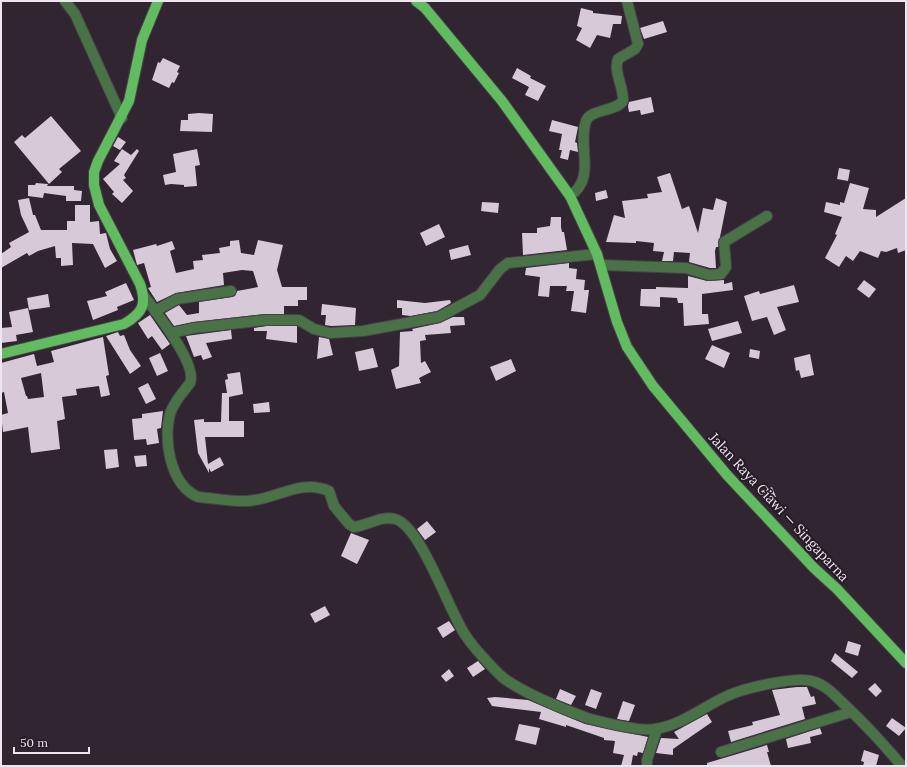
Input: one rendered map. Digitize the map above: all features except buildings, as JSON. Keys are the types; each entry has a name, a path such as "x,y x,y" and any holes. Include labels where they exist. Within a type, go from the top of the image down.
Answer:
{"main road":[{"path":"1,354 124,324 139,312 144,296 140,284 98,205 94,185 94,172 98,161 130,101 142,40 158,1"},
{"name":"Jalan Raya Ciawi — Singaparna","path":"416,1 424,8 502,101 570,196 597,254 617,322 630,353 653,386 727,475 906,663"}],"street":[{"path":"65,1 75,14 122,118"},
{"path":"570,196 580,188 585,172 586,162 584,134 586,120 593,114 613,108 623,101 624,94 617,62 618,59 636,49 638,44 627,1"},
{"path":"600,265 686,268 709,275 721,274 726,267 724,242 767,216"},
{"path":"171,333 194,328 280,320 299,320 314,329 330,333 381,328 442,316 480,295 500,269 508,263 597,254"},
{"path":"155,311 177,299 231,291"},
{"path":"144,296 171,333 192,375 190,383 175,403 170,415 168,437 174,470 183,486 193,495 198,497 246,501 287,490 315,487 329,491 334,506 349,524 354,526 388,518 400,521 409,530 421,548 463,632 499,674 516,687 588,718 641,729 656,729 680,722 734,693 792,680 803,679 815,682 830,690 871,729 902,766"},
{"path":"721,752 852,712"},
{"path":"647,766 647,760 656,729"}]}
